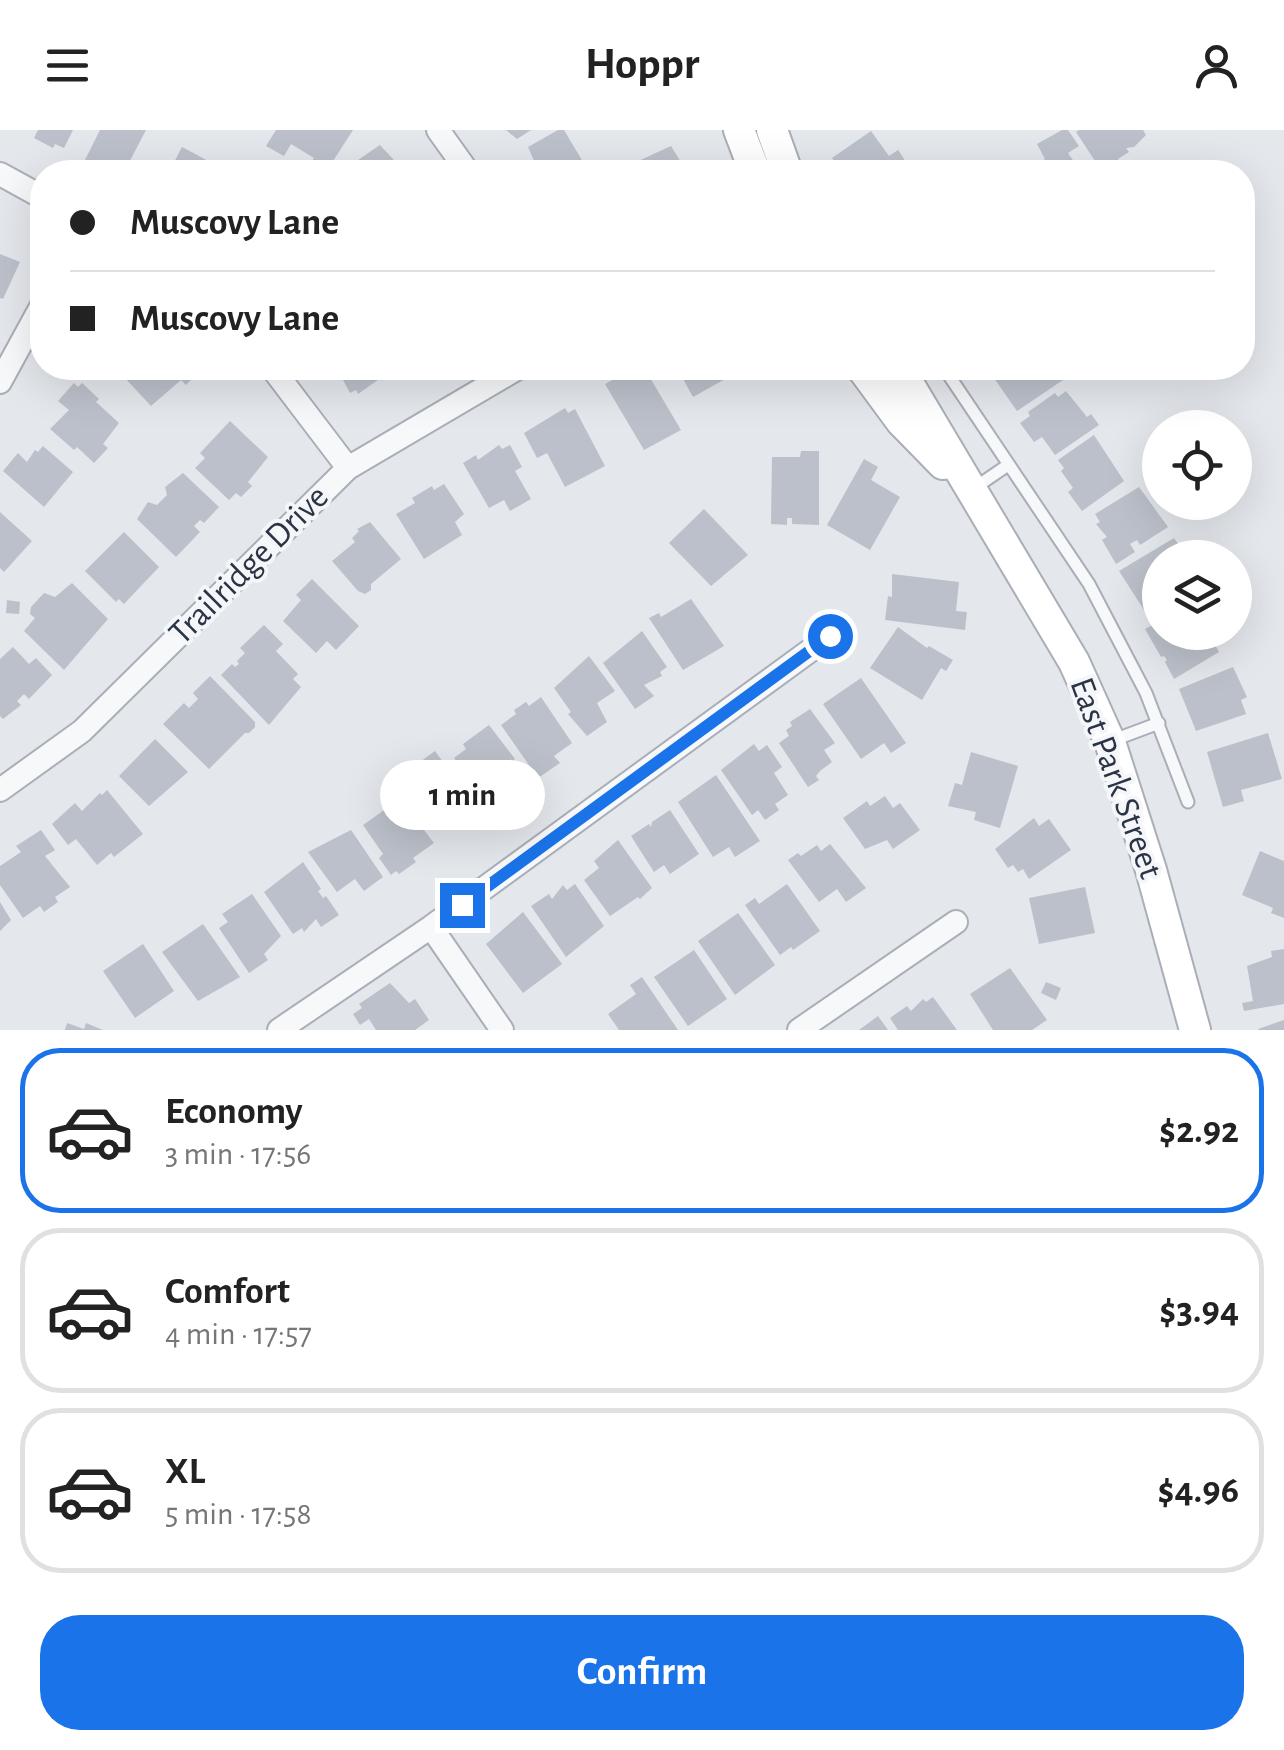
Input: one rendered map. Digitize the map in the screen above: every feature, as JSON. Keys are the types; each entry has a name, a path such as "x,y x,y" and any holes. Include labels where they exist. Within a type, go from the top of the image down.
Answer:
{"street":[{"path":"438,130 459,160"},
{"path":"739,130 750,160"},
{"path":"772,130 783,160"},
{"path":"0,174 30,190"},
{"path":"0,382 30,327"},
{"path":"281,380 348,468"},
{"name":"Trailridge Drive","path":"0,790 82,731 348,468 498,380"},
{"name":"East Park Street","path":"871,380 901,421 970,491"},
{"name":"East Park Street","path":"907,380 1074,662 1110,742 1151,870 1195,1030"},
{"path":"280,1030 432,928 830,636"},
{"path":"799,1030 956,922"},
{"path":"432,928 502,1030"}],"lane":[{"path":"952,380 1089,584 1158,723 1188,802"},
{"path":"970,491 1008,464"},
{"path":"1110,742 1158,723"}],"building":[{"path":"38,130 73,130 64,148 55,144 53,148 34,138"},
{"path":"100,130 146,130 130,160 85,160"},
{"path":"276,130 353,130 334,160 313,160 291,144 284,156 266,146"},
{"path":"506,130 531,130 517,139"},
{"path":"564,130 582,160 534,160 528,147"},
{"path":"1068,130 1079,146 1068,153 1073,160 1043,160 1037,144"},
{"path":"1143,130 1146,135 1134,147 1126,148 1129,152 1119,160 1094,160 1076,132"},
{"path":"871,131 889,156 898,150 905,160 834,160"},
{"path":"380,145 394,160 358,160"},
{"path":"671,146 680,160 641,160"},
{"path":"182,147 206,160 175,160"},
{"path":"0,254 20,262 3,299 0,298"},
{"path":"127,380 181,380 151,406"},
{"path":"343,380 378,380 358,394 356,390 350,393"},
{"path":"612,380 651,380 681,430 644,450 605,384"},
{"path":"684,380 723,380 693,397"},
{"path":"995,380 1063,380 1017,411"},
{"path":"74,383 78,387 82,383 119,423 103,444 108,448 94,463 50,429 69,410 58,401"},
{"path":"1066,391 1087,417 1091,414 1099,425 1055,455 1042,437 1034,442 1020,423 1030,416 1028,412 1055,393 1058,397"},
{"path":"565,408 568,413 575,409 605,466 565,487 547,453 537,458 524,433"},
{"path":"230,421 268,457 248,482 252,486 241,497 236,493 229,500 195,468 205,458 200,453"},
{"path":"1094,435 1124,481 1082,511 1068,492 1073,488 1058,460"},
{"path":"499,445 502,449 510,445 522,467 515,471 531,499 510,511 504,500 489,508 463,463 476,455 478,460"},
{"path":"43,446 73,472 44,507 3,471 18,453 27,462"},
{"path":"801,451 819,451 819,525 792,524 792,518 787,518 787,525 771,524 772,457 800,457"},
{"path":"864,459 878,467 871,480 900,497 870,550 827,525"},
{"path":"183,473 219,507 204,523 200,520 194,526 200,532 176,557 137,519 148,502 157,505 167,495 165,487"},
{"path":"444,484 464,514 455,522 462,535 424,559 396,514 415,503 412,498"},
{"path":"1139,487 1142,520 1163,520 1168,527 1142,540 1140,545 1137,540 1130,544 1135,552 1116,564 1102,540 1107,537 1096,524 1100,522 1095,514"},
{"path":"704,509 748,555 711,586 669,543"},
{"path":"0,512 32,541 4,572 0,568"},
{"path":"370,522 401,559 365,594 332,561 355,542 352,538 357,529"},
{"path":"124,532 159,567 124,604 119,599 116,602 85,571"},
{"path":"1142,557 1142,607 1119,571"},
{"path":"892,574 959,582 956,611 967,612 965,630 885,620 888,596 892,597"},
{"path":"312,579 359,626 336,650 327,641 316,653 283,621 301,600 296,595"},
{"path":"72,583 108,619 64,670 24,631 35,618 30,614 31,607 44,593 55,597"},
{"path":"691,599 724,646 683,670 649,618 659,613 661,617"},
{"path":"7,600 20,602 19,614 6,613"},
{"path":"264,625 283,644 276,651 298,674 293,679 301,687 269,725 221,675 232,664 239,664 237,661 245,653 240,648"},
{"path":"898,627 927,648 953,660 946,671 941,668 922,700 870,668"},
{"path":"642,631 667,667 660,672 662,676 644,685 654,696 635,709 603,663"},
{"path":"13,647 29,664 36,658 52,675 29,699 24,694 17,701 21,705 3,719 0,659"},
{"path":"1157,650 1219,652 1174,679 1167,660"},
{"path":"589,656 615,691 597,703 607,722 587,736 568,714 571,712 554,688"},
{"path":"1233,667 1247,697 1241,700 1246,714 1196,731 1179,689"},
{"path":"210,676 255,722 255,727 209,769 163,724 184,703 189,708 198,699 193,693"},
{"path":"861,678 906,743 891,753 884,743 861,759 823,704"},
{"path":"541,697 572,743 554,756 560,763 538,778 501,725 516,714 514,710"},
{"path":"810,709 835,743 824,750 832,762 816,776 819,780 808,787 779,743 789,736 786,730 792,726 790,722"},
{"path":"489,725 515,759 496,772 507,792 488,805 454,758 466,749 463,744"},
{"path":"1268,733 1282,779 1241,790 1244,801 1223,807 1207,752"},
{"path":"155,739 188,772 149,806 119,776"},
{"path":"754,744 759,751 767,745 782,767 774,773 788,795 775,804 779,810 765,820 758,810 752,815 721,770"},
{"path":"435,751 465,792 456,799 459,803 447,811 450,816 436,826 403,787 411,782 405,773"},
{"path":"971,752 1018,766 1000,828 974,820 976,812 948,806 955,783 962,785"},
{"path":"716,775 760,841 735,857 729,847 713,857 678,802"},
{"path":"107,790 143,834 97,865 76,839 68,845 52,824 75,803 82,811"},
{"path":"397,795 434,843 413,858 416,862 391,875 379,858 383,854 363,825 390,806 387,801"},
{"path":"885,796 893,808 900,803 920,830 893,849 887,840 865,849 843,818 867,801 870,806"},
{"path":"670,810 699,854 670,874 664,865 654,872 631,836 649,824 651,827 652,822"},
{"path":"1034,818 1039,826 1049,819 1071,850 1029,879 1023,869 1018,872 1013,865 1008,868 995,849"},
{"path":"41,830 55,850 45,856 70,887 55,897 58,902 44,912 40,906 23,918 0,885 0,866 21,852 16,846"},
{"path":"351,830 383,877 364,891 355,879 337,892 308,852"},
{"path":"618,840 652,888 610,916 584,880 599,868 594,861"},
{"path":"830,844 866,888 846,902 837,889 819,902 788,860 817,845 821,851"},
{"path":"1260,851 1284,861 1284,918 1271,913 1273,908 1242,895"},
{"path":"303,862 321,889 318,891 339,915 321,927 316,919 304,932 302,928 293,934 264,892"},
{"path":"575,884 604,926 566,957 531,906 549,894 552,899 563,885 567,890"},
{"path":"787,884 820,931 780,955 745,905 755,898 759,904"},
{"path":"1085,887 1095,933 1039,944 1029,898"},
{"path":"252,894 281,936 264,954 268,960 249,973 219,928 228,922 222,914"},
{"path":"0,902 11,920 0,931"},
{"path":"523,912 562,964 523,993 486,944"},
{"path":"738,913 775,965 735,995 698,941"},
{"path":"203,924 240,977 198,1001 162,952"},
{"path":"143,944 174,991 135,1018 103,971"},
{"path":"1284,949 1284,1004 1244,1011 1242,1003 1253,1001 1247,966 1272,957 1271,951"},
{"path":"694,950 727,999 688,1026 654,977"},
{"path":"1010,968 1047,1020 1032,1030 993,1030 970,994"},
{"path":"642,977 678,1030 619,1030 608,1014 636,994 630,985"},
{"path":"1046,982 1061,988 1056,1000 1041,993"},
{"path":"390,983 409,1003 415,999 429,1020 415,1030 376,1030 369,1019 360,1025 353,1014 362,1008 359,1004"},
{"path":"933,997 957,1030 898,1030 890,1018 907,1006 911,1011 923,999 926,1002"},
{"path":"878,1016 888,1030 859,1030"},
{"path":"1284,1020 1284,1030 1258,1029"},
{"path":"67,1023 84,1029 86,1023 103,1030 65,1030"}],"route":[{"path":"462,905 830,636"}]}
